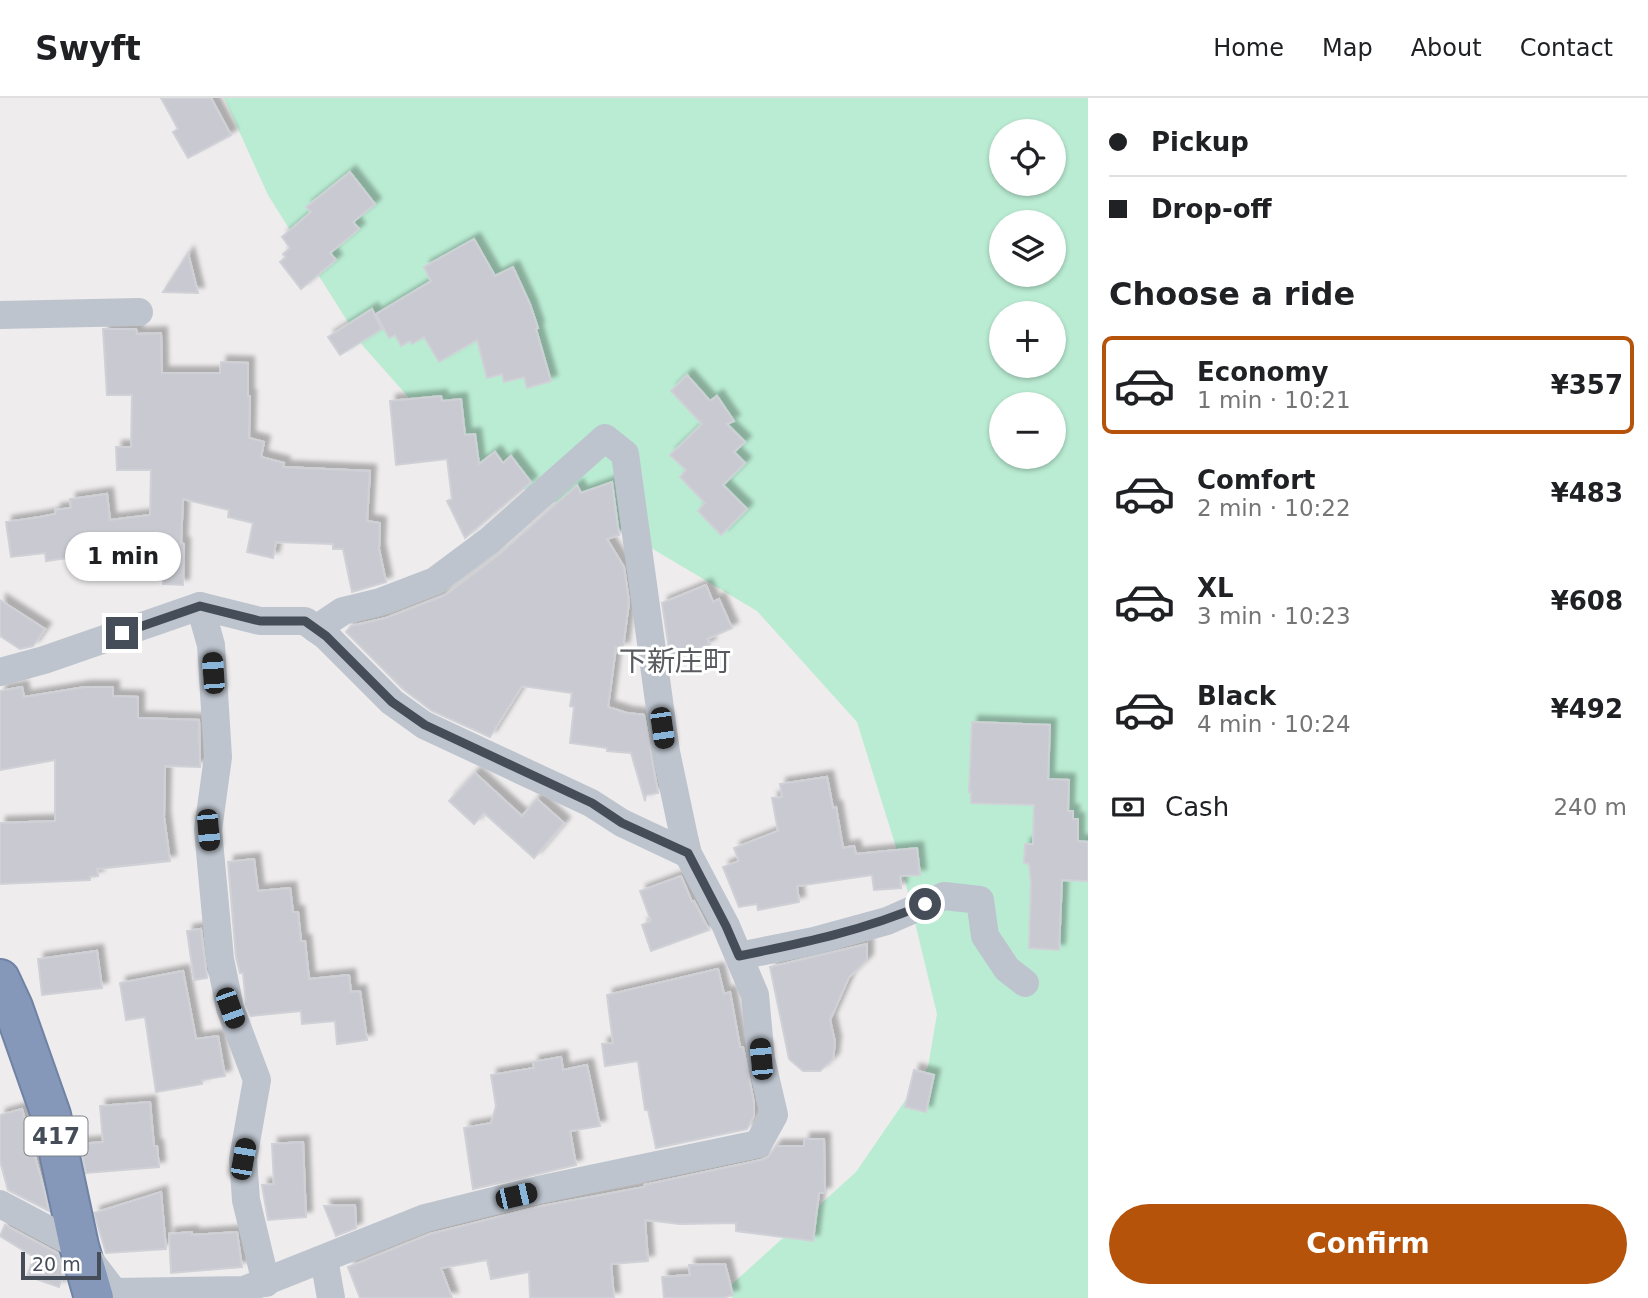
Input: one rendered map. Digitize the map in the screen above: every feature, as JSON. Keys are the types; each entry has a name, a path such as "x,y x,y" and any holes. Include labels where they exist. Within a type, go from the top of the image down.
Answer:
{"highway":[{"name":"417","path":"4,998 51,1115 79,1246 94,1298"}],"street":[{"path":"0,315 139,312"},
{"path":"0,1204 79,1246 114,1292 251,1290 425,1218 758,1144 774,1115 761,1059 755,995 726,926 688,853 666,752 625,454 605,438 490,540 435,581 380,602 343,611 316,629"},
{"path":"200,606 211,645 218,757 208,830 219,959 230,1008 257,1080 243,1159 251,1290"},
{"path":"0,672 44,660 200,606 260,621 305,621 326,636 392,702 425,725 592,803 622,823 688,853"},
{"path":"739,956 814,941 887,921 944,896 980,900 985,936 1007,969 1026,983"},
{"path":"324,1259 331,1298"}],"green space":[{"path":"224,98 1088,98 1088,1298 732,1298 731,1285 856,1172 928,1067 937,1014 900,860 857,722 757,611 621,530 503,480 442,435 363,346 268,195"}],"building":[{"path":"161,98 211,98 231,135 188,158 173,132 178,129"},
{"path":"350,172 375,204 353,222 359,229 330,253 336,260 301,289 280,262 286,257 283,254 290,248 282,237 311,212 306,207"},
{"path":"474,239 495,276 513,267 538,328 536,329 551,381 527,388 524,377 504,382 502,374 487,378 477,340 439,362 424,337 412,344 410,341 401,346 395,335 389,338 376,314 431,281 424,267"},
{"path":"188,253 198,293 163,292"},
{"path":"372,309 382,329 340,355 328,337"},
{"path":"103,329 136,329 137,334 161,333 162,373 220,373 221,362 248,363 249,438 264,442 261,457 284,463 283,467 370,471 367,521 380,523 379,549 386,582 352,592 343,549 333,549 333,544 276,542 273,558 247,552 253,523 228,517 229,510 183,499 183,585 163,584 163,564 149,564 150,540 87,548 88,555 46,561 45,553 11,557 6,522 55,514 55,510 71,508 70,499 107,494 110,520 150,515 151,470 117,470 116,447 131,447 132,395 107,395"},
{"path":"687,375 710,401 717,396 734,421 727,424 745,442 734,452 745,463 723,485 747,509 721,535 698,511 705,503 680,477 686,470 670,455 702,424 671,391"},
{"path":"441,396 442,401 461,399 465,435 475,434 479,464 495,452 503,463 511,456 531,482 465,538 447,501 452,499 447,459 396,465 390,401"},
{"path":"612,482 619,535 607,539 624,567 629,602 623,648 616,647 608,707 644,715 658,793 646,795 645,801 631,753 570,743 574,707 570,706 572,693 522,686 490,737 432,711 403,689 346,632 351,626 386,618 445,595 501,553 577,485 581,493"},
{"path":"706,585 713,602 719,599 732,628 707,639 710,644 675,659 669,649 662,603"},
{"path":"0,600 45,629 33,646 20,649 0,636"},
{"path":"22,687 24,697 85,687 113,687 113,696 138,697 138,718 199,720 200,767 165,766 164,817 170,861 97,869 98,876 90,877 90,880 0,884 0,823 55,821 55,760 0,770 0,691"},
{"path":"972,722 1050,725 1048,779 1069,780 1068,811 1073,811 1073,819 1078,819 1078,841 1088,842 1088,881 1062,880 1059,950 1029,948 1031,882 1029,864 1024,863 1025,844 1033,844 1034,805 971,803 969,792"},
{"path":"475,773 522,816 537,799 564,823 534,858 484,813 474,824 449,801"},
{"path":"827,777 833,808 836,807 843,848 854,846 856,854 917,848 920,875 900,876 901,888 874,890 872,875 797,886 799,902 758,910 757,904 739,907 723,867 739,861 734,848 778,831 772,798 782,797 780,784"},
{"path":"254,859 258,891 290,888 293,912 298,912 301,941 305,941 309,979 349,975 351,992 360,991 367,1040 337,1044 335,1021 302,1024 301,1011 251,1016 246,1004 243,973 240,973 236,957 228,862"},
{"path":"681,876 692,902 694,901 709,930 651,951 642,925 651,921 640,891"},
{"path":"201,929 207,978 194,980 187,931"},
{"path":"867,944 867,960 849,977 830,1020 835,1042 833,1059 820,1071 803,1071 789,1059 770,967"},
{"path":"97,951 102,988 42,995 38,959"},
{"path":"718,969 724,994 730,992 754,1103 754,1116 747,1129 656,1148 648,1110 645,1110 638,1061 605,1066 602,1044 613,1043 607,995"},
{"path":"183,971 196,1039 218,1036 225,1076 202,1080 202,1084 156,1092 145,1017 126,1020 120,983"},
{"path":"561,1057 563,1070 587,1065 600,1126 570,1131 576,1165 473,1189 464,1128 491,1123 496,1106 491,1075 534,1068 533,1062"},
{"path":"914,1070 934,1075 926,1112 905,1107"},
{"path":"150,1102 159,1167 86,1173 80,1144 103,1142 100,1106"},
{"path":"22,1109 49,1211 8,1190 0,1161 0,1115"},
{"path":"804,1139 824,1139 825,1193 819,1193 813,1241 736,1231 736,1223 680,1224 645,1220 648,1261 611,1264 614,1298 530,1298 529,1272 491,1279 487,1260 441,1268 452,1298 360,1298 348,1267 430,1234 542,1206 644,1187 761,1160 768,1157 776,1146 804,1146"},
{"path":"303,1142 306,1217 268,1220 262,1185 274,1184 272,1144"},
{"path":"161,1192 166,1249 106,1253 94,1213"},
{"path":"355,1205 356,1228 336,1236 324,1206"},
{"path":"5,1225 59,1254 64,1273 59,1287 27,1276 34,1257 0,1236"},
{"path":"192,1232 192,1235 237,1232 242,1267 171,1273 169,1234"},
{"path":"725,1264 733,1295 722,1298 664,1298 662,1277 690,1275 689,1265"}],"district":[{"name":"下新庄町","path":"675,661"}],"route":[{"path":"122,633 200,606 260,621 305,621 326,636 392,702 425,725 592,803 622,823 688,853 739,956 814,941 887,921 925,904"}]}
